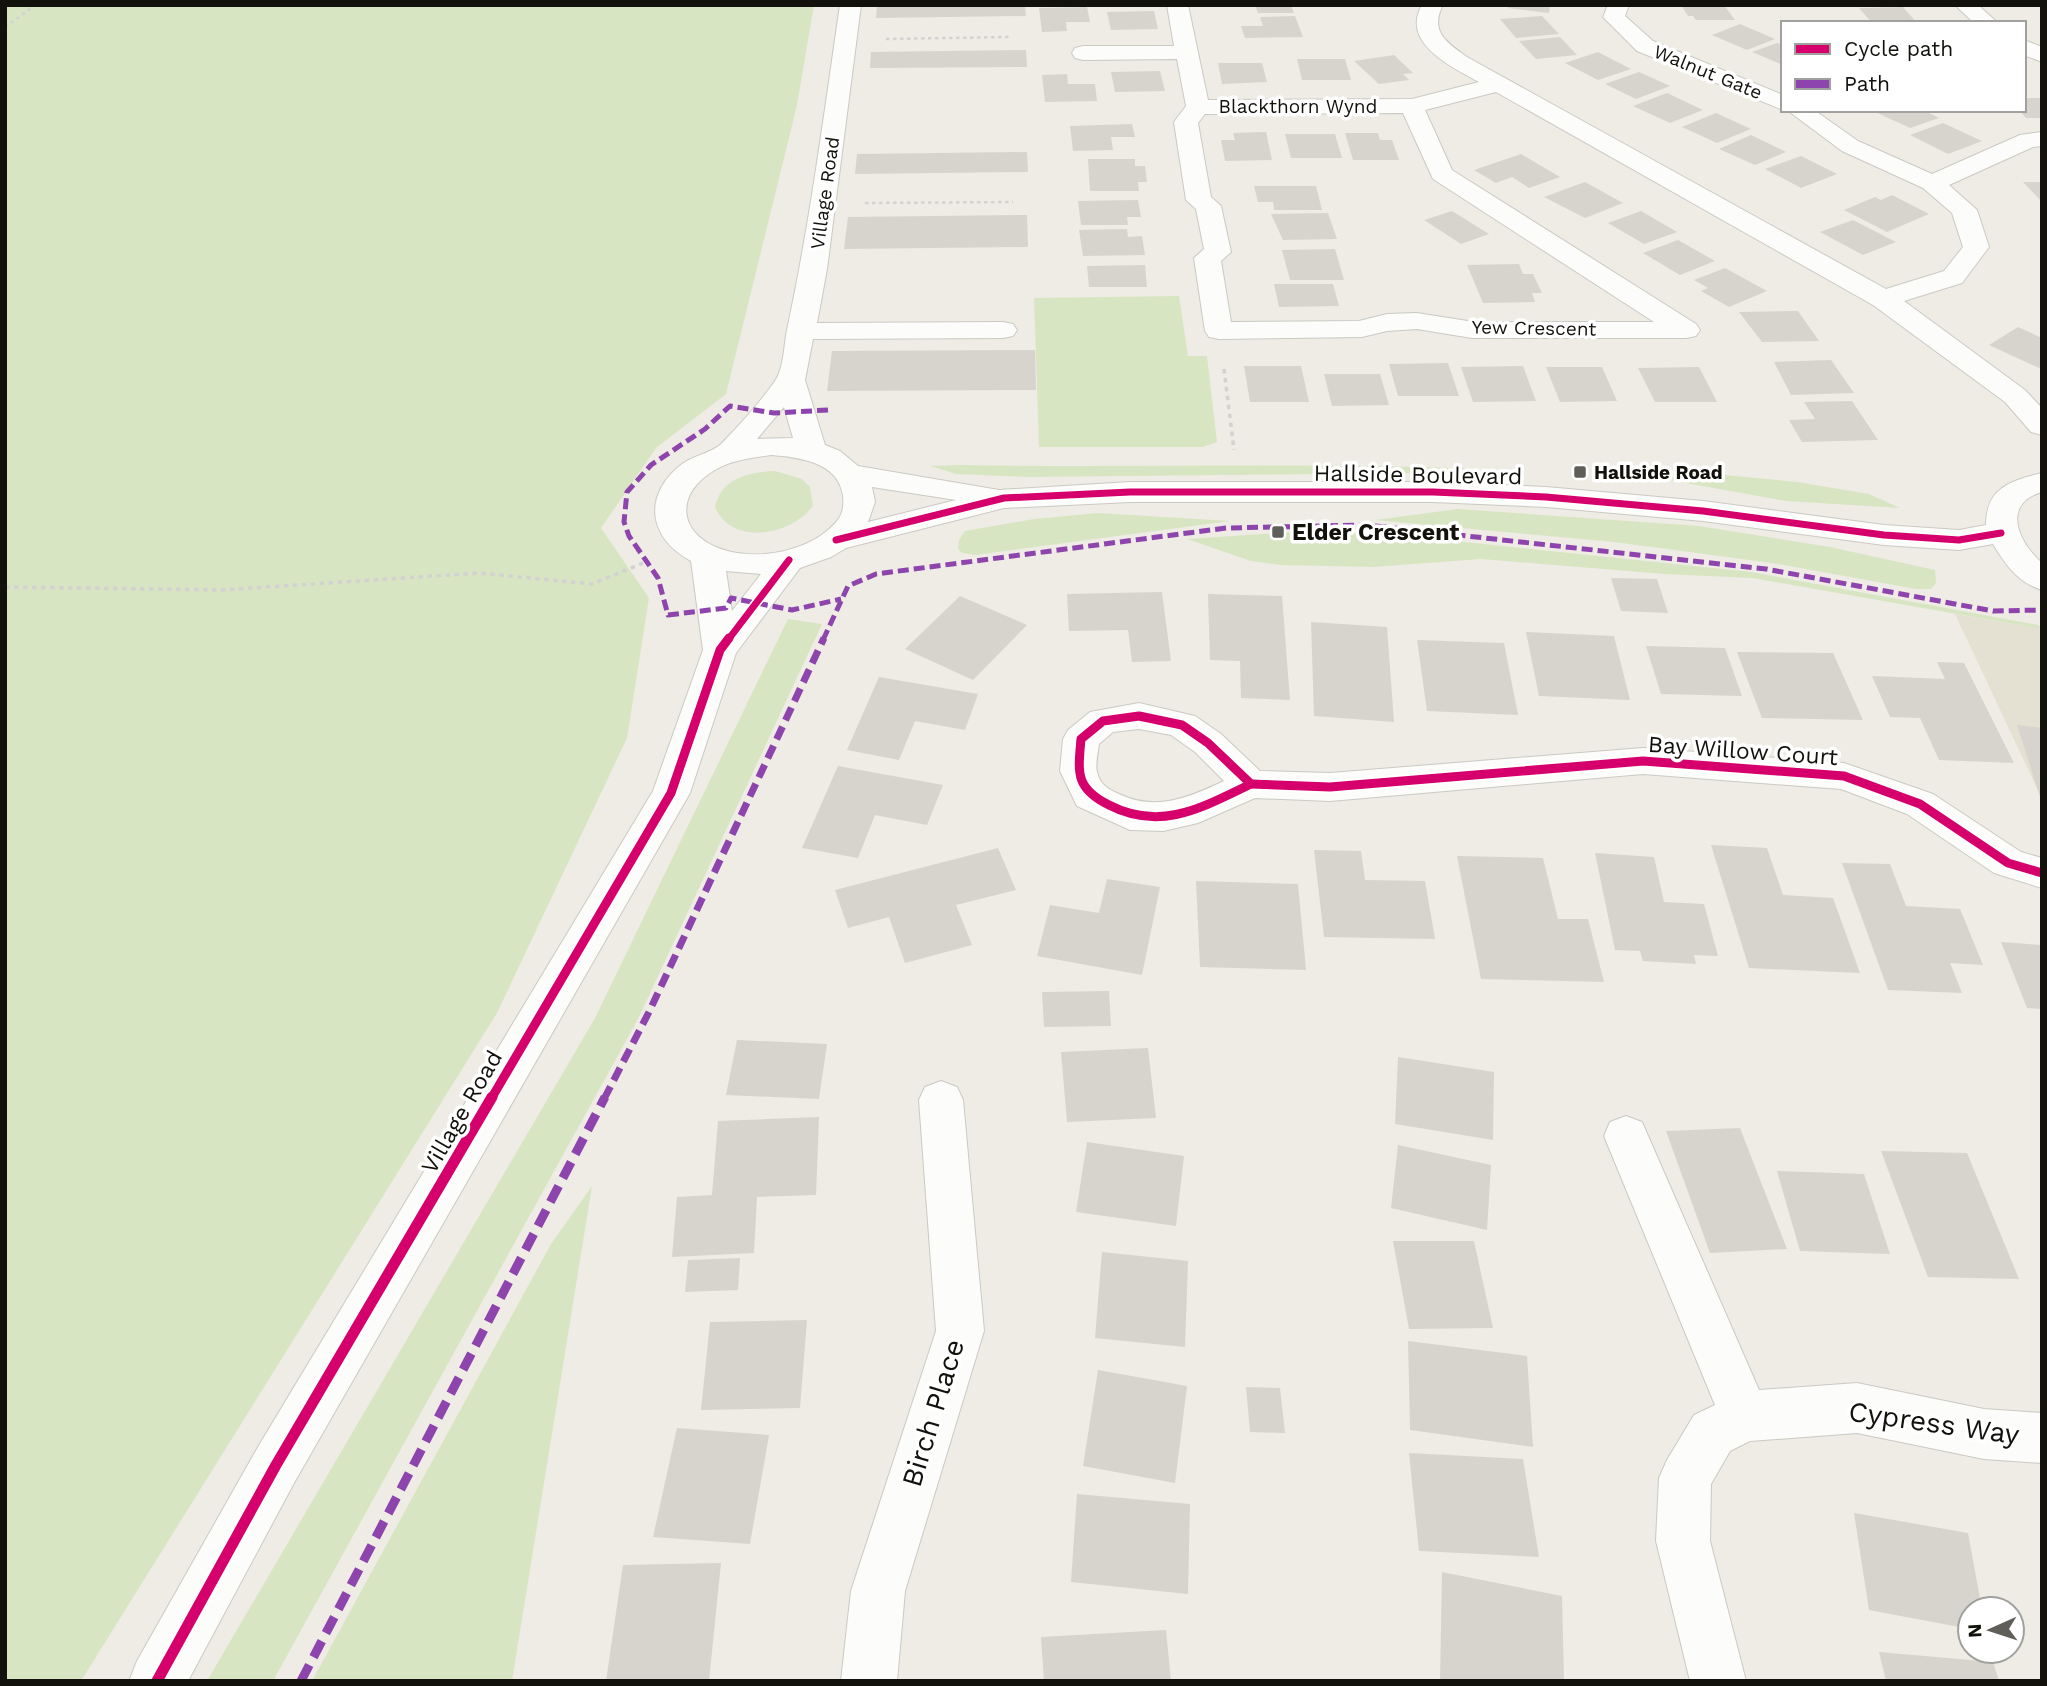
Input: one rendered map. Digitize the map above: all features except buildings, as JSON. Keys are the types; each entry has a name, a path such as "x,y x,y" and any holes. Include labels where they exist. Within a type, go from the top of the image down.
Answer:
{"street":[{"name":"Village Road","path":"811,450 791,380 814,269 851,5"},
{"name":"Blackthorn Wynd","path":"1177,5 1198,107 1412,106 1499,84"},
{"path":"1433,5 1427,13 1425,28 1433,43 1459,62 1883,299 2015,396 2042,426"},
{"name":"Walnut Gate","path":"1619,5 1614,17 1645,46 1781,102"},
{"path":"1965,5 1985,21"},
{"path":"2026,48 2042,55"},
{"path":"1083,53 1186,52"},
{"name":"Yew Crescent","path":"1219,331 1362,329 1376,323 1452,323 1472,330 1686,330 1442,174 1412,106"},
{"path":"1198,107 1186,122 1199,200 1208,206 1218,252 1208,258 1219,331"},
{"path":"1801,112 1850,146 1933,183 1964,210 1976,247 1953,277 1883,299"},
{"path":"1933,183 2028,140 2042,139"},
{"path":"800,331 1003,330"},
{"name":"Village Road","path":"729,453 791,380"},
{"path":"771,446 811,450 834,460 852,474 861,495 856,519 836,540 814,552 789,560 747,564 707,556 688,545 674,530 668,512 672,494 684,477 704,463 729,453 771,446"},
{"name":"Hallside Boulevard","path":"852,474 1004,498"},
{"path":"2042,482 2012,494 2000,511 2001,533 2013,554 2042,579"},
{"name":"Hallside Boulevard","path":"836,540 1004,498 1130,492 1433,492 1546,497 1703,511 1884,535 1959,540 2001,533"},
{"name":"Village Road","path":"707,556 720,650"},
{"name":"Village Road","path":"157,1681 276,1465 671,793 720,650 789,560"},
{"name":"Bay Willow Court","path":"1251,784 1330,787 1643,761 1844,776 1920,804 2008,863 2042,873"},
{"name":"Birch Place","path":"869,1681 878,1591 960,1331 941,1100"},
{"path":"1626,1136 1745,1416"},
{"name":"Cypress Way","path":"1718,1681 1683,1541 1685,1478 1712,1433 1745,1416 1857,1408 1984,1434 2042,1438"}],"path":[{"path":"5,27 35,5"},
{"path":"884,39 1009,37"},
{"path":"853,203 1013,202"},
{"path":"1219,331 1235,458 1244,492"},
{"path":"5,587 222,590 479,573 592,584 647,562"}],"shaded area":[{"path":"1955,614 2042,629 2042,799"}],"green space":[{"path":"5,5 814,5 797,105 726,394 656,448 601,528 649,598 627,738 497,1013 81,1681 5,1681"},
{"path":"1179,296 1188,356 1207,356 1217,442 1203,447 1039,447 1034,298"},
{"path":"930,466 1480,469 1417,473 1028,477 956,474"},
{"path":"775,471 802,479 810,487 813,506 803,516 777,530 762,532 735,528 723,520 715,507 723,489 738,478"},
{"path":"1693,472 1797,482 1869,494 1900,508 1786,501 1636,474"},
{"path":"1458,509 1699,526 1830,547 1935,570 1936,583 1931,589 1916,589 1772,563 1614,542 1375,520"},
{"path":"1098,513 1230,521 975,555 962,553 958,549 959,540 965,531 1034,519"},
{"path":"1308,531 1370,532 1751,572 2038,625 2042,629 1752,578 1664,574 1481,559 1373,567 1281,565 1251,561 1187,539"},
{"path":"788,619 822,624 638,1019 273,1681 207,1681 595,1018"},
{"path":"592,1186 512,1681 312,1681 551,1244"}],"marked path":[{"path":"828,410 774,413 730,406 705,429 651,465 627,492 624,522 629,536 658,578 668,615 726,608 731,598 792,610 841,599"},
{"path":"301,1681 649,1012 848,586 876,574 1226,528 1367,525 1766,569 1993,611 2042,610"}],"cycle path":[{"path":"836,540 1004,498 1130,492 1433,492 1546,497 1703,511 1884,535 1959,540 2001,533"},
{"path":"157,1681 276,1465 671,793 720,650 789,560"},
{"path":"1251,784 1208,743 1182,725 1139,716 1103,721 1081,739 1078,771 1090,796 1130,816 1163,817 1198,809 1251,784 1330,787 1643,761 1844,776 1920,804 2008,863 2042,873"}],"place":[{"name":"Hallside Road","path":"1580,472"},
{"name":"Elder Crescent","path":"1278,532"}]}
